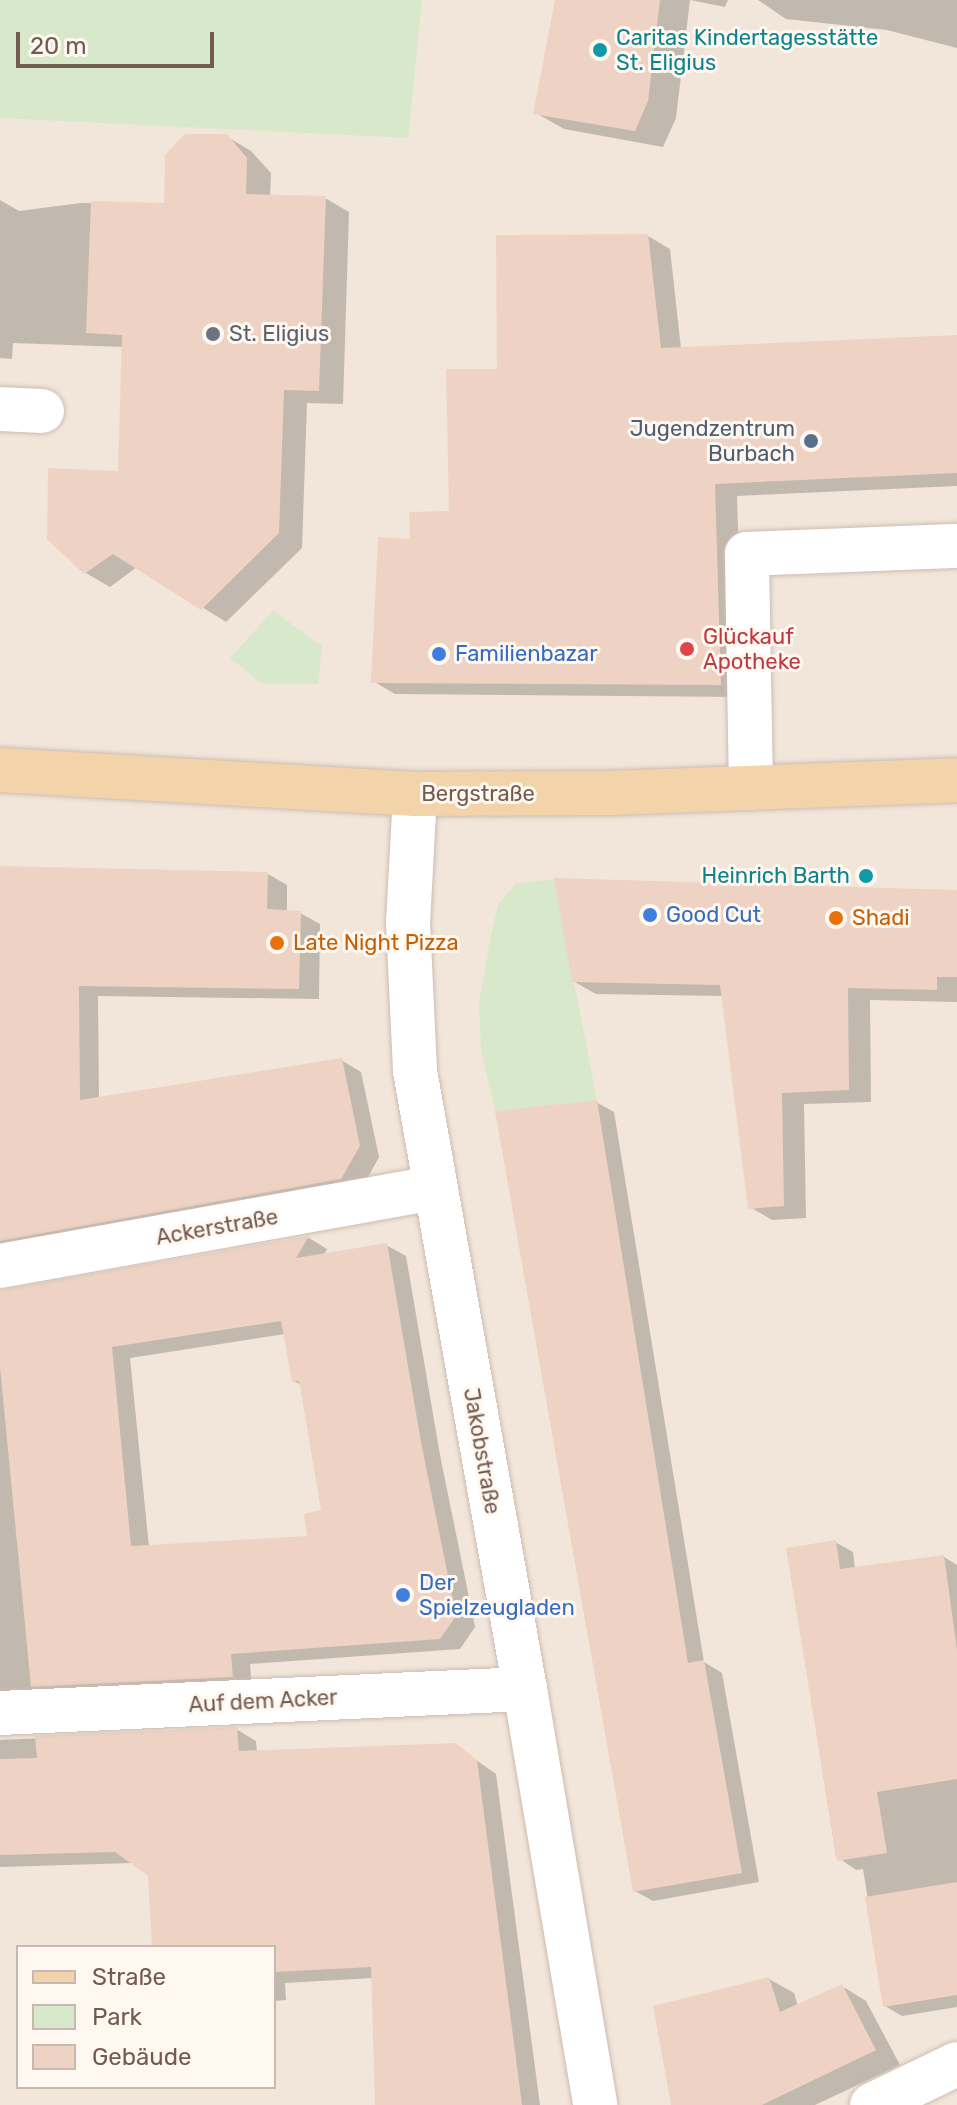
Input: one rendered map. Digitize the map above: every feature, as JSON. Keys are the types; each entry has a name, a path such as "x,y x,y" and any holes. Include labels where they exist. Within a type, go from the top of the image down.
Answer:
{"main road":[{"name":"Bergstraße","path":"0,770 415,794 551,794 957,780"}],"street":[{"path":"751,788 747,554 957,546"},
{"name":"Jakobstraße","path":"415,794 408,922 409,1012 415,1071 595,2105"},
{"name":"Ackerstraße","path":"0,1266 434,1188"},
{"name":"Auf dem Acker","path":"0,1713 525,1689"},
{"path":"872,2105 957,2064"}],"shaded area":[{"path":"0,0 957,0 957,2105 0,2105"}],"green space":[{"path":"0,0 422,0 408,138 0,118"},
{"path":"273,611 322,646 318,684 263,684 230,658"},
{"path":"554,879 597,1100 495,1111 481,1050 479,1003 499,903 516,884"}],"building":[{"name":"Caritas Kindertagesstätte St. Eligius","path":"555,0 660,0 648,101 635,131 533,114"},
{"name":"St. Eligius","path":"185,134 227,134 247,158 246,194 326,196 319,391 284,390 279,533 201,610 113,554 84,574 47,539 48,468 118,471 122,335 86,333 91,201 164,203 165,155"},
{"path":"648,234 661,348 957,335 957,473 715,484 721,685 371,683 378,537 410,539 409,512 449,511 446,369 497,369 496,235"},
{"path":"0,866 268,872 267,909 301,911 299,989 79,986 80,1100 342,1058 360,1146 341,1179 0,1241"},
{"path":"554,878 957,890 957,977 937,977 937,990 848,988 849,1090 782,1093 784,1206 748,1209 720,985 572,982"},
{"path":"597,1100 688,1663 704,1660 742,1873 633,1892 495,1111"},
{"path":"309,1236 296,1258 387,1243 421,1442 456,1616 440,1639 231,1654 233,1677 31,1687 0,1367 0,1290","holes":["281,1321 292,1382 299,1381 321,1510 304,1514 307,1536 131,1546 112,1347"]},
{"path":"836,1540 840,1569 944,1555 957,1650 957,1779 877,1792 887,1853 837,1861 786,1548"},
{"path":"237,1727 239,1751 456,1743 477,1760 522,2105 375,2105 371,1967 276,1972 276,1945 152,1945 148,1876 115,1852 0,1855 0,1759 37,1758 35,1736"},
{"path":"957,1882 957,1995 883,2007 865,1897"},
{"path":"769,1977 780,2012 842,1984 876,2050 762,2105 671,2105 653,2006"}],"place":[{"name":"Caritas Kindertagesstätte St. Eligius","path":"600,50"},
{"name":"St. Eligius","path":"213,334"},
{"name":"Jugendzentrum Burbach","path":"811,441"},
{"name":"Glückauf Apotheke","path":"687,649"},
{"name":"Familienbazar","path":"439,654"},
{"name":"Heinrich Barth","path":"866,876"},
{"name":"Good Cut","path":"650,915"},
{"name":"Shadi","path":"836,918"},
{"name":"Late Night Pizza","path":"277,943"},
{"name":"Der Spielzeugladen","path":"403,1595"}]}
